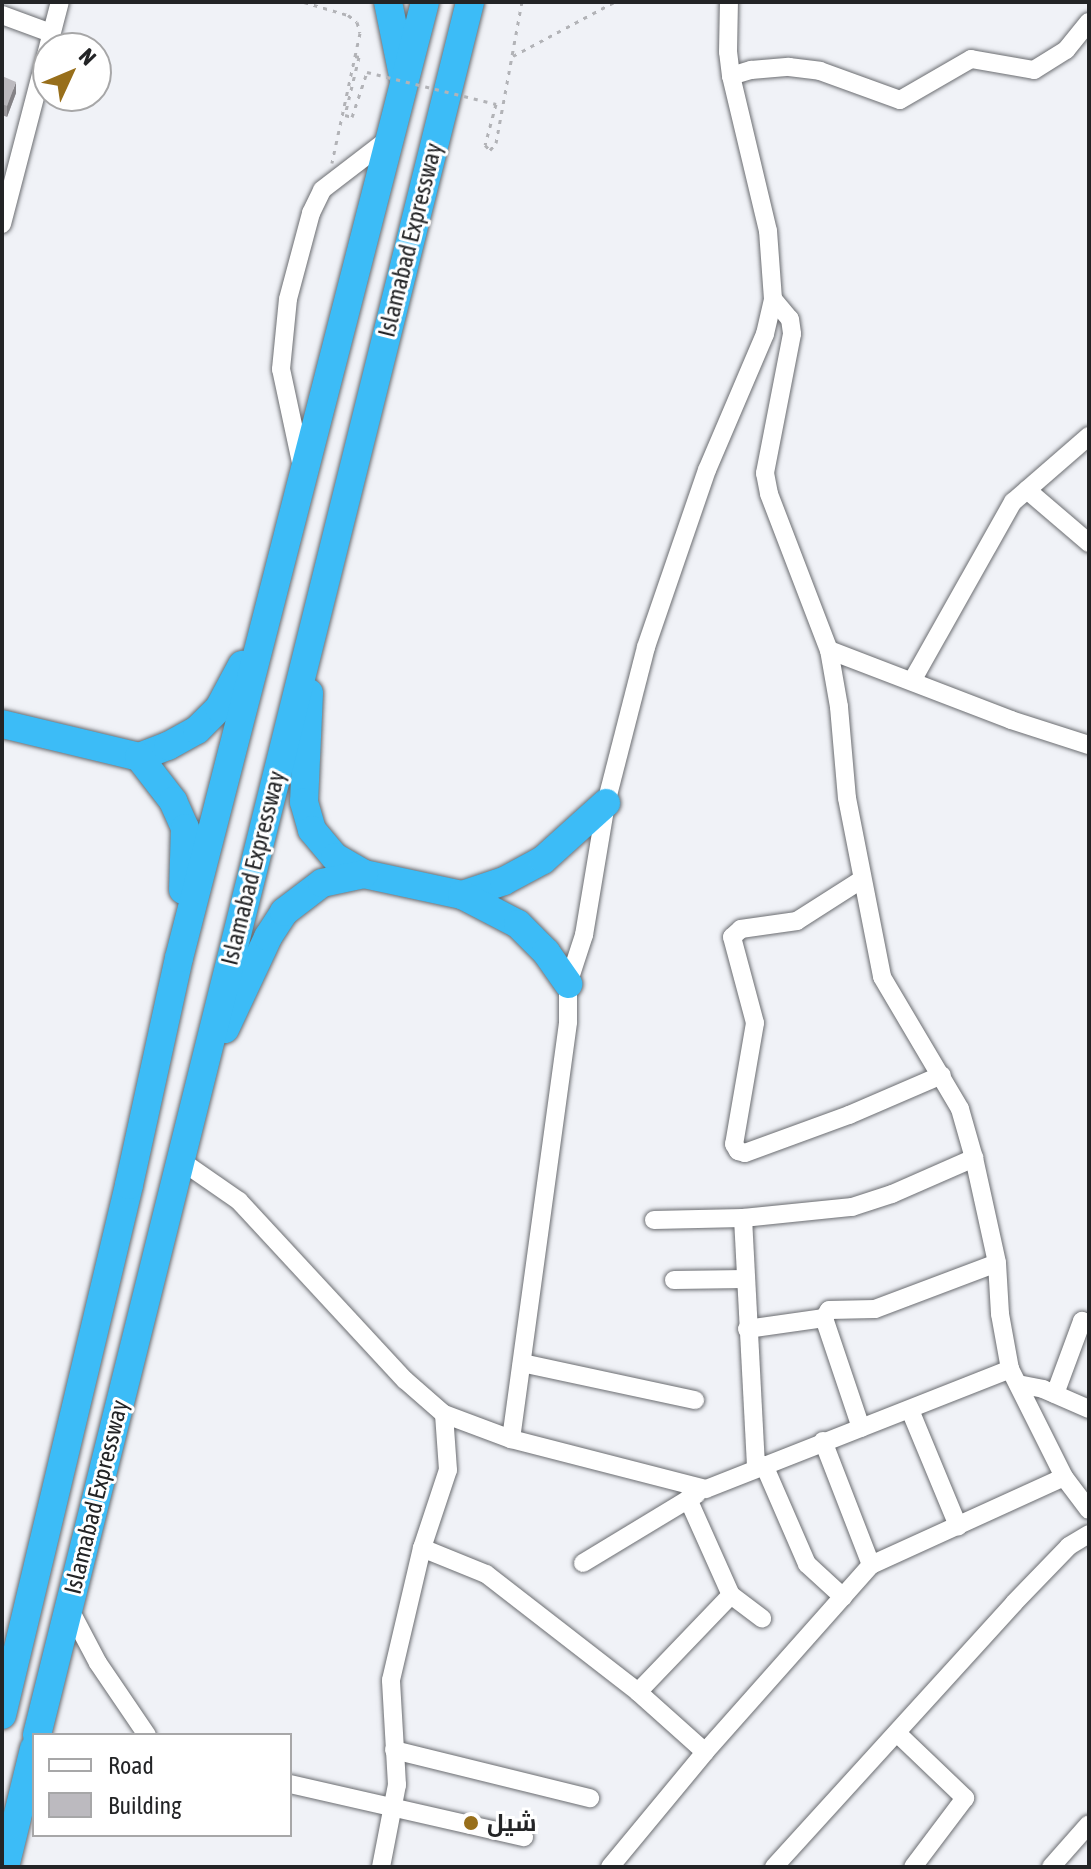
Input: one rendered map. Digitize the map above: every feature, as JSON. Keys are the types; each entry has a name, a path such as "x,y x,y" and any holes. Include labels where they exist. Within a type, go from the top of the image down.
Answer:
{"highway":[{"path":"388,2 405,85"},
{"name":"Islamabad Expressway","path":"2,1715 129,1185 179,958 335,342 425,2"},
{"name":"Islamabad Expressway","path":"38,1733 470,2"},
{"path":"2,724 139,757 168,746 197,730 219,708 268,610"},
{"path":"311,636 304,802 312,830 322,845 364,874 462,895 518,924 546,952 568,984"},
{"path":"139,757 166,790 185,828 179,958"},
{"path":"462,895 504,881 543,860 606,803"},
{"path":"201,1078 268,937 284,912 322,883 364,874"},
{"path":"5,1867 28,1794 32,1764"}],"street":[{"path":"51,32 60,2"},
{"path":"511,1439 568,1022 568,984 584,935 606,803 646,647 707,470 765,334 773,299 768,231 731,76 729,2"},
{"path":"2,15 48,32"},
{"path":"731,76 751,70 789,67 820,71 900,100 971,59 1034,70 1066,50 1089,22"},
{"path":"2,224 8,172 32,94"},
{"path":"304,474 281,369 288,299 311,213 322,190 333,178 392,135"},
{"path":"773,299 790,319 792,334 765,473 769,494 829,650 839,707 847,798 882,977 960,1109 997,1263 1000,1314 1014,1377 1064,1477 1089,1510"},
{"path":"912,681 1013,502 1089,436"},
{"path":"1027,490 1089,543"},
{"path":"829,650 1011,720 1089,745"},
{"path":"861,880 797,921 741,929 732,937 755,1023 734,1144 738,1151 745,1153 849,1115 942,1075"},
{"path":"654,1220 743,1218 852,1207 892,1194 974,1158"},
{"path":"180,1160 239,1201 405,1380 444,1414 511,1439 706,1489"},
{"path":"743,1218 747,1329 760,1467 807,1564 843,1597"},
{"path":"747,1329 824,1318 829,1310 875,1309 997,1263"},
{"path":"674,1280 745,1279"},
{"path":"824,1318 861,1428"},
{"path":"1055,1394 1082,1321 1089,1324"},
{"path":"522,1363 695,1400"},
{"path":"583,1563 706,1489 823,1441 1014,1377 1089,1409"},
{"path":"910,1410 958,1526"},
{"path":"381,1867 397,1785 391,1680 422,1548 448,1470 444,1414"},
{"path":"823,1441 871,1565"},
{"path":"610,1867 705,1752 871,1565 1064,1477"},
{"path":"688,1499 731,1595 762,1618"},
{"path":"774,1867 1069,1546 1089,1534"},
{"path":"422,1548 486,1574 638,1692 705,1752"},
{"path":"638,1692 731,1595"},
{"path":"69,1608 98,1663 146,1733"},
{"path":"898,1734 965,1798 913,1867"},
{"path":"394,1750 590,1798"},
{"path":"292,1784 524,1837"},
{"path":"1051,1867 1089,1824"}],"path":[{"path":"304,2 348,15 357,22 360,33 331,154 333,178"},
{"path":"355,56 359,57 345,115 352,117 367,72 496,104 485,145 490,150 496,143 522,2"},
{"path":"513,56 614,2"}],"building":[{"path":"2,76 16,82 7,106 2,104"}],"place":[{"name":"شیل","path":"471,1823"}]}
